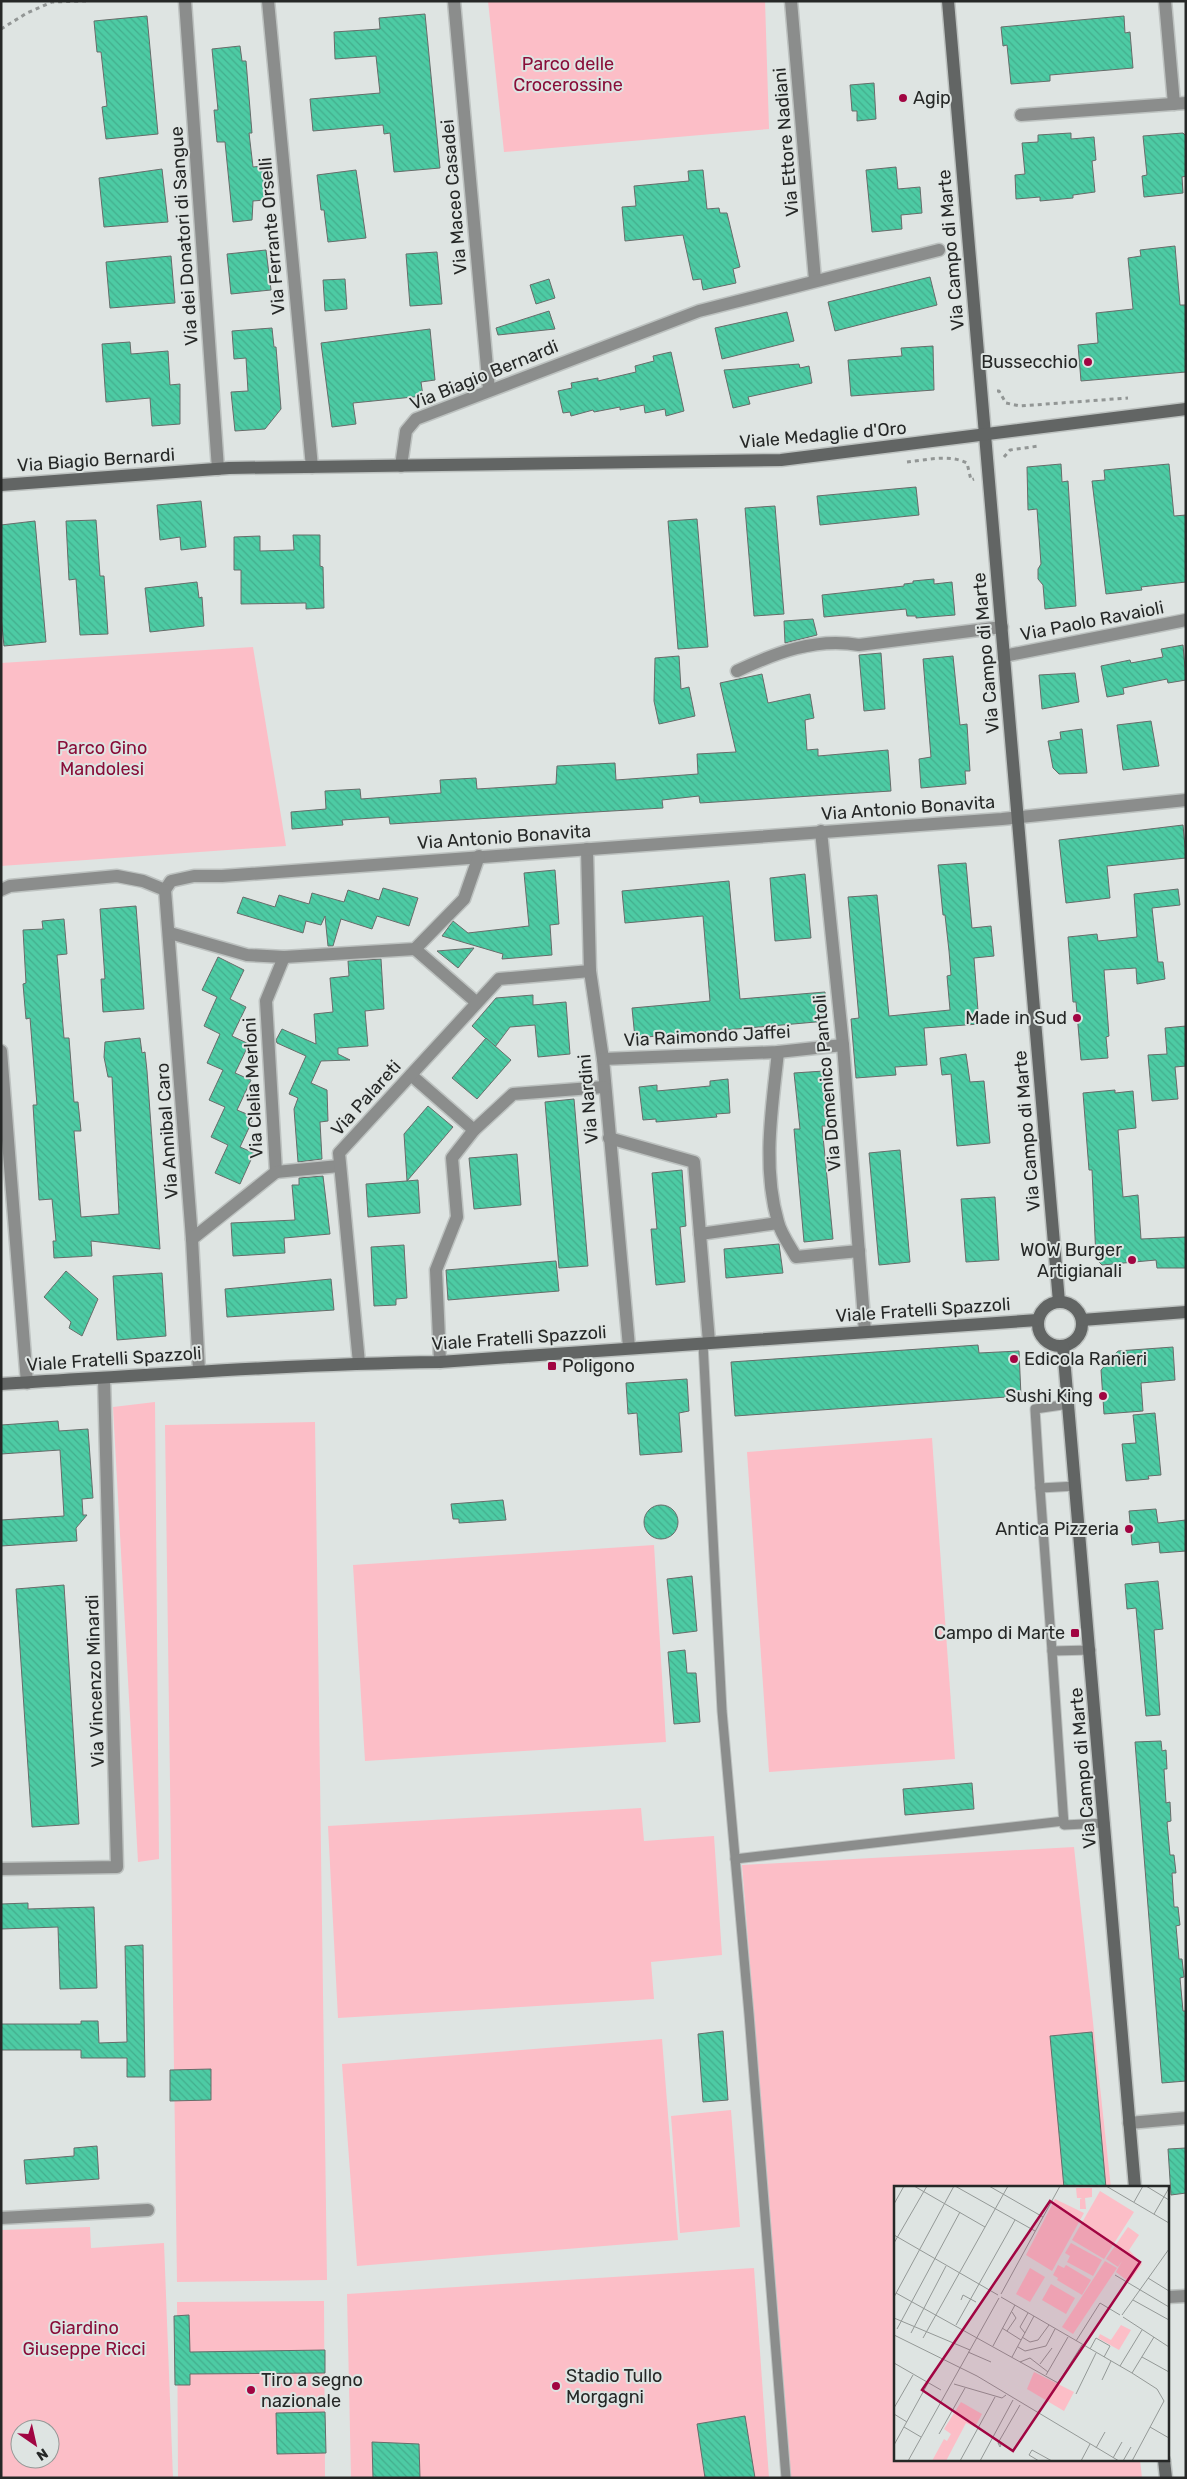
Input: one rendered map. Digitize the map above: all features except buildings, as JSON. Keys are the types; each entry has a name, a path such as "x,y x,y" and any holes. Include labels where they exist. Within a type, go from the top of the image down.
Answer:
{"street":[{"name":"Via dei Donatori di Sangue","path":"185,1 218,468"},
{"name":"Via Ferrante Orselli","path":"268,1 312,467"},
{"name":"Via Maceo Casadei","path":"454,1 489,390"},
{"name":"Via Ettore Nadiani","path":"791,1 815,280"},
{"name":"Via Campo di Marte","path":"948,1 1060,1302"},
{"path":"1021,115 1180,103 1165,1"},
{"name":"Via Biagio Bernardi","path":"1,485 218,468 401,466 406,431 416,419 699,311 939,250"},
{"name":"Viale Medaglie d'Oro","path":"401,466 781,460 1186,409"},
{"name":"Via Paolo Ravaioli","path":"1004,656 1186,620"},
{"path":"737,671 781,652 837,641 858,645 1002,628"},
{"name":"Via Antonio Bonavita","path":"165,890 171,881 194,876 222,876 1002,819 1186,800"},
{"name":"Via Domenico Pantoli","path":"821,831 843,1045 865,1332"},
{"name":"Via Nardini","path":"586,849 590,971 603,1059 604,1087 629,1347"},
{"path":"170,933 247,955 284,957 415,949 464,900 479,856"},
{"path":"1,890 10,886 108,876 130,878 165,890"},
{"name":"Via Annibal Caro","path":"165,890 170,933 192,1239 199,1371"},
{"path":"415,949 476,1002"},
{"name":"Via Clelia Merloni","path":"192,1239 276,1172 266,1001 284,957"},
{"name":"Via Palareti","path":"359,1363 339,1154 499,979 590,971"},
{"name":"Via Raimondo Jaffei","path":"603,1059 778,1052 843,1045"},
{"path":"1,1051 27,1383"},
{"path":"778,1052 768,1135 778,1223 796,1256 858,1251"},
{"path":"411,1075 474,1130"},
{"path":"440,1362 436,1270 457,1217 452,1158 474,1130 513,1094 604,1087"},
{"path":"609,1138 694,1162 706,1343"},
{"path":"276,1172 339,1166"},
{"path":"700,1234 778,1223"},
{"path":"1060,1302 1073,1306 1082,1320 1080,1332 1076,1339 1063,1346 1056,1346 1044,1339 1038,1327 1038,1320 1046,1307 1060,1302"},
{"path":"1082,1320 1186,1312"},
{"name":"Viale Fratelli Spazzoli","path":"1,1384 199,1371 359,1363 440,1362 629,1347 1038,1320"},
{"name":"Via Campo di Marte","path":"1063,1346 1091,1650 1135,2186"},
{"name":"Via Vincenzo Minardi","path":"1,1869 118,1867 104,1378"},
{"path":"1129,2123 1186,2118"},
{"path":"1,2218 148,2210"},
{"path":"1170,2297 1186,2296"},
{"path":"1164,2462 1166,2478"}],"lane":[{"path":"706,1343 722,1710 786,2478"},
{"path":"1069,1404 1034,1409 1064,1825 1105,1823"},
{"path":"1040,1488 1076,1486"},
{"path":"1052,1651 1091,1650"},
{"path":"735,1859 1064,1821"}],"path":[{"path":"1,29 26,13 52,2 86,1"},
{"path":"981,392 999,391 1006,403 1020,406 1136,398"},
{"path":"1004,464 1004,455 1010,450 1048,445"}],"green space":[{"name":"Parco delle Crocerossine","path":"488,1 765,1 769,129 504,152"},
{"name":"Parco Gino Mandolesi","path":"253,647 286,846 1,866 1,663"},
{"path":"155,1402 159,1859 138,1862 113,1407"},
{"path":"315,1422 327,2280 177,2282 165,1425"},
{"path":"932,1438 955,1759 769,1772 747,1452"},
{"path":"654,1545 666,1742 365,1761 353,1565"},
{"path":"641,1808 644,1841 714,1836 722,1955 651,1962 654,1999 338,2018 328,1826"},
{"path":"1074,1847 1111,2186 894,2186 894,2462 1140,2462 1142,2478 791,2478 742,1865"},
{"path":"662,2039 678,2240 357,2266 342,2064"},
{"path":"731,2110 740,2227 680,2233 671,2116"},
{"name":"Giardino Giuseppe Ricci","path":"90,2227 91,2248 164,2243 173,2478 1,2478 1,2230"},
{"name":"Stadio Tullo Morgagni","path":"754,2268 769,2478 351,2478 347,2294"},
{"name":"Tiro a segno nazionale","path":"324,2301 325,2478 178,2478 177,2302"}],"place":[{"name":"Agip","path":"903,98"},
{"name":"Bussecchio","path":"1088,362"},
{"name":"Made in Sud","path":"1077,1018"},
{"name":"WOW Burger Artigianali","path":"1132,1260"},
{"name":"Edicola Ranieri","path":"1014,1359"},
{"name":"Poligono","path":"552,1366"},
{"name":"Sushi King","path":"1103,1396"},
{"name":"Antica Pizzeria","path":"1129,1529"},
{"name":"Campo di Marte","path":"1075,1633"},
{"name":"Stadio Tullo Morgagni","path":"556,2386"},
{"name":"Tiro a segno nazionale","path":"251,2390"}]}
